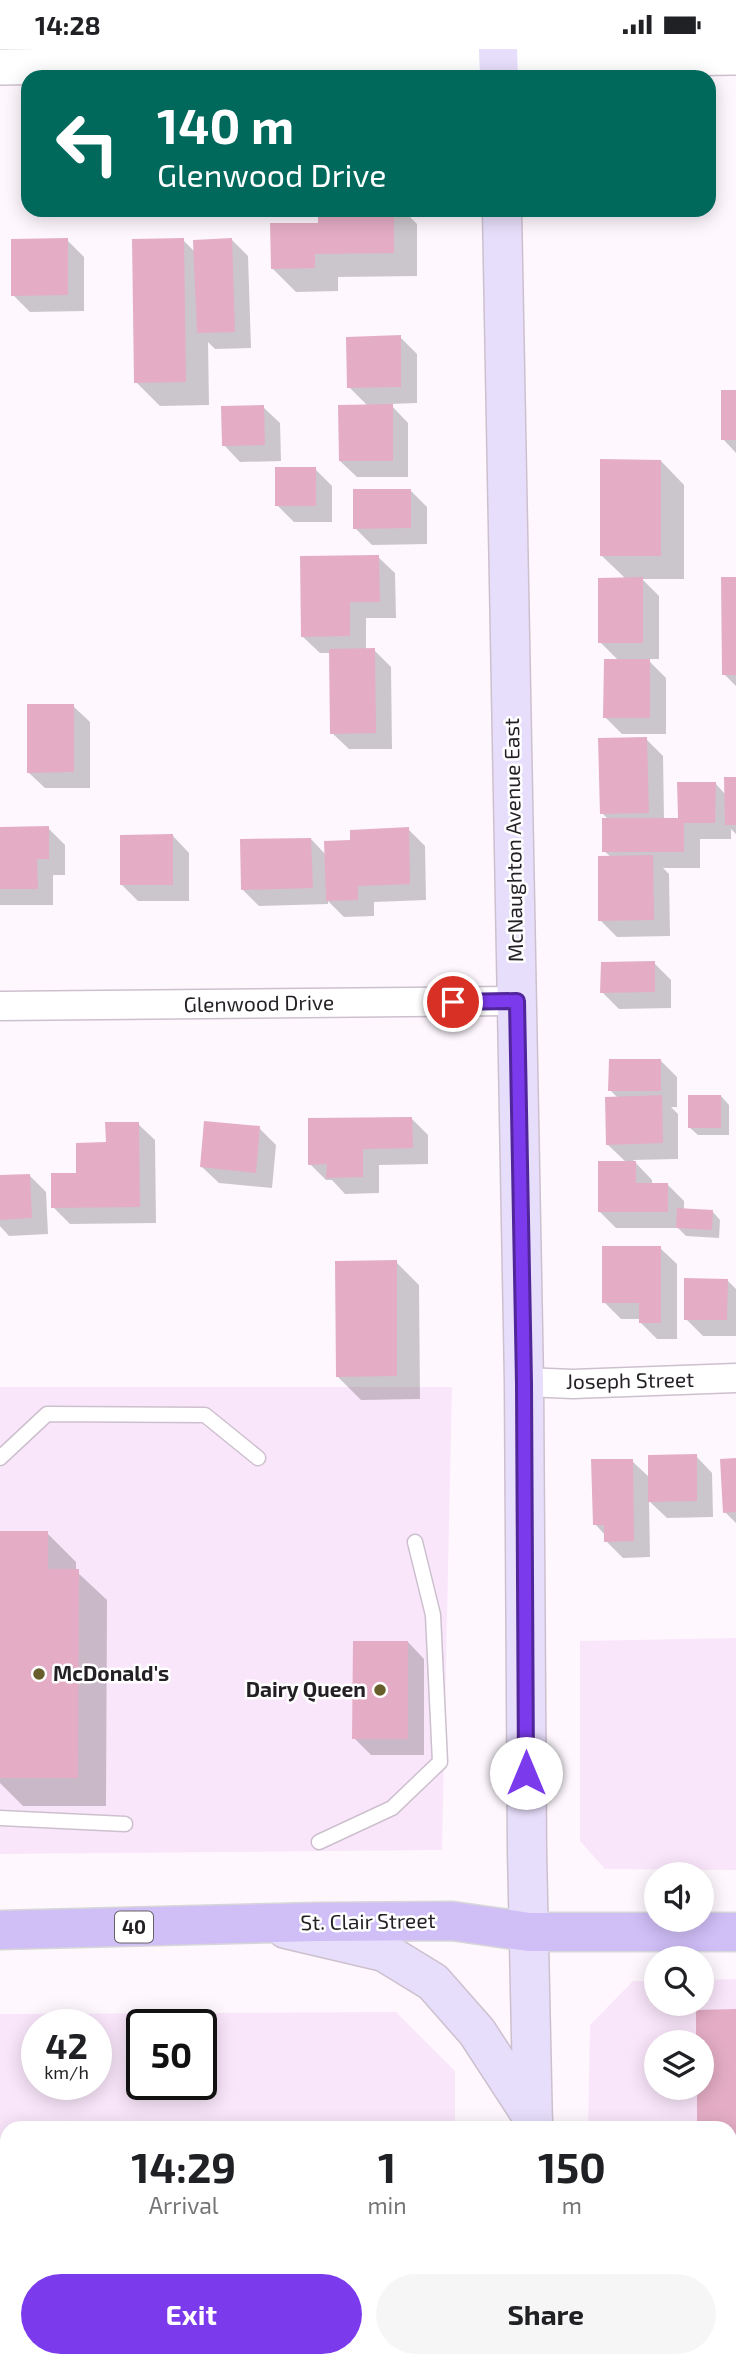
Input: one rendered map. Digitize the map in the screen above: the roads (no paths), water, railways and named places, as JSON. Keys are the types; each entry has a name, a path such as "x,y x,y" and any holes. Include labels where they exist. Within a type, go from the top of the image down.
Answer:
{"main road":[{"name":"McNaughton Avenue East","path":"502,217 524,1383 528,1932 533,2121"},
{"name":"St. Clair Street","path":"0,1930 452,1921 528,1932 736,1932"},
{"path":"268,1925 384,1952 433,1982 477,2032 532,2121"}],"street":[{"path":"0,67 736,57"},
{"name":"Glenwood Drive","path":"0,1006 517,1001"},
{"name":"Joseph Street","path":"524,1383 573,1384 736,1378"}],"lane":[{"path":"0,1458 47,1414 205,1415 258,1458"},
{"path":"319,1842 392,1808 440,1762 433,1615 415,1542"},
{"path":"0,1818 125,1824"}],"place":[{"name":"McDonald's","path":"39,1674"},
{"name":"Dairy Queen","path":"380,1690"}]}
